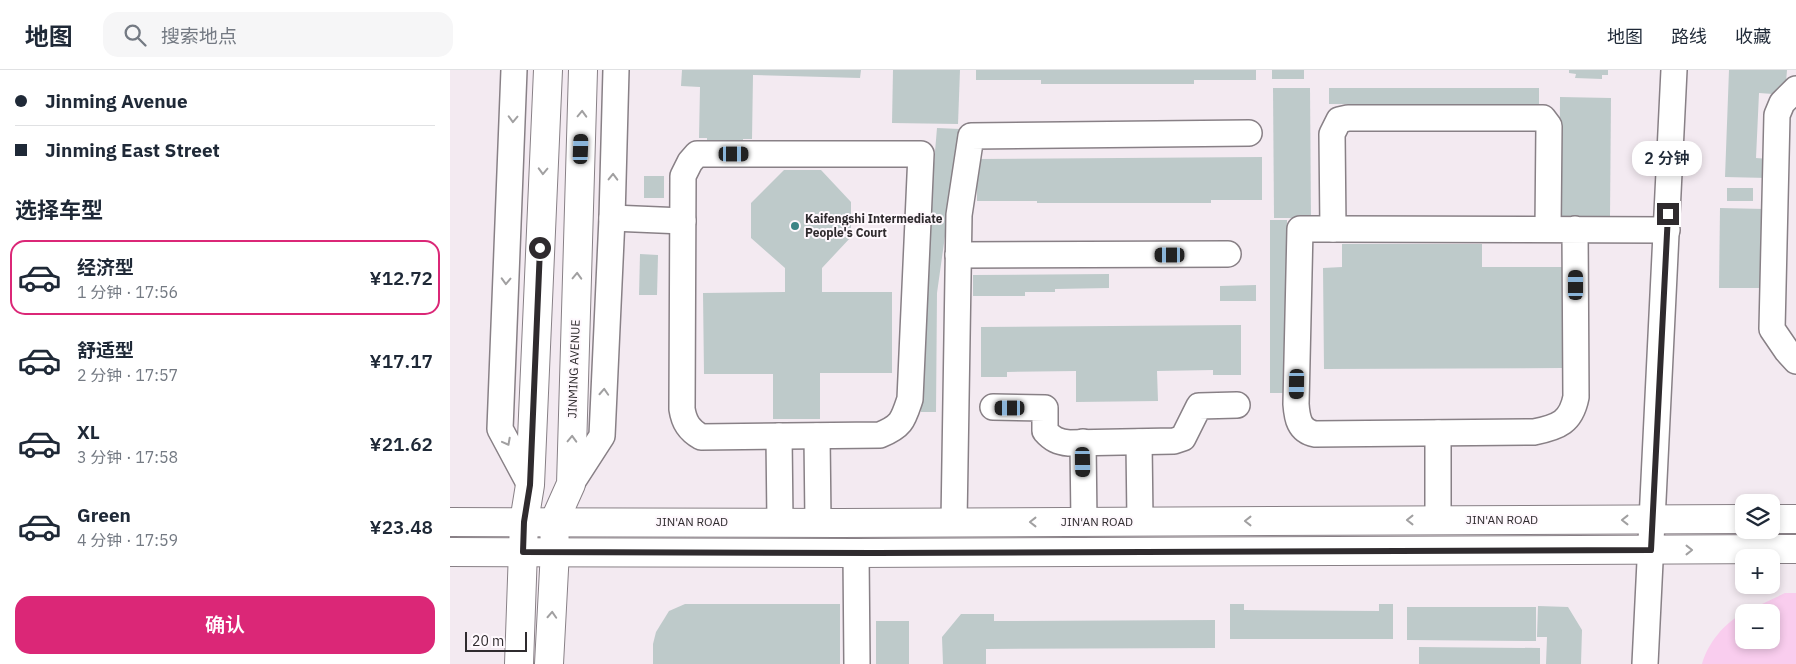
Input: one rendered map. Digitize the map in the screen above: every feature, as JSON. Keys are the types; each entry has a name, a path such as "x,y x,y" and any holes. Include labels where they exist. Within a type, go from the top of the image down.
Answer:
{"main road":[{"path":"519,664 524,522 530,485 548,70"},
{"name":"JINMING AVENUE","path":"549,664 555,551 554,522 571,484 583,70"},
{"name":"JIN'AN ROAD","path":"453,519 524,522 1735,519"},
{"path":"1780,519 1796,519"},
{"path":"450,552 856,553 1796,549"}],"street":[{"path":"514,70 500,429 530,485"},
{"path":"571,484 602,436 612,218 616,70"},
{"path":"1645,664 1674,70"},
{"path":"1796,89 1782,103 1777,115 1772,329 1796,361"},
{"path":"1333,229 1332,134 1340,120 1348,118 1543,118 1549,126 1548,229"},
{"path":"954,522 959,215 970,136 1249,133"},
{"path":"697,154 921,154 910,399 902,421 892,430 880,435 817,436 701,437 694,433 684,420 682,410 683,176 690,162 697,154"},
{"path":"612,218 683,221"},
{"path":"1575,229 1576,397 1574,410 1566,420 1558,426 1534,432 1307,433 1297,416 1296,404 1300,229 1575,229 1667,230"},
{"path":"958,256 1228,254"},
{"path":"993,407 1045,408 1045,431 1052,439 1059,442 1138,442 1174,441 1183,438 1199,406 1237,405"},
{"path":"1438,433 1438,520"},
{"path":"779,436 780,522"},
{"path":"817,436 818,522"},
{"path":"1083,442 1084,522"},
{"path":"1138,442 1140,521"},
{"path":"856,553 857,664"}],"shaded area":[{"path":"1785,593 1796,593 1796,664 1702,664 1708,649 1718,634 1735,618 1735,649 1780,649 1780,604 1762,604"}],"building":[{"path":"682,70 861,70 860,78 753,75 752,139 743,139 743,147 707,146 707,138 699,138 700,87 681,86"},
{"path":"893,70 960,70 958,124 892,123"},
{"path":"976,70 1256,70 1256,80 1194,80 1194,84 1041,84 1041,80 976,80"},
{"path":"1272,70 1304,70 1304,79 1272,79"},
{"path":"1569,70 1608,70 1608,75 1602,75 1602,79 1575,78 1576,74 1569,73"},
{"path":"1729,70 1787,70 1785,95 1759,93 1756,158 1769,159 1768,178 1725,177"},
{"path":"1273,88 1310,88 1311,218 1274,218"},
{"path":"1329,88 1539,88 1539,105 1329,104"},
{"path":"1560,97 1611,98 1610,216 1559,216"},
{"path":"937,128 960,129 937,293 936,412 921,412 922,306"},
{"path":"1262,157 1262,200 1211,200 1211,203 977,201 977,159"},
{"path":"784,170 821,170 851,202 851,237 822,268 822,292 892,292 892,373 820,373 820,419 773,419 773,374 704,374 703,293 785,292 785,268 751,238 751,203"},
{"path":"644,176 664,176 664,198 644,198"},
{"path":"1727,188 1753,188 1753,201 1727,201"},
{"path":"1720,208 1765,209 1765,288 1719,288"},
{"path":"1270,220 1287,220 1286,393 1270,393"},
{"path":"1342,244 1482,244 1482,267 1562,267 1562,368 1324,369 1323,268 1342,267"},
{"path":"640,254 658,255 657,295 639,295"},
{"path":"1109,274 1109,288 1055,289 1055,292 1025,292 1025,296 973,296 973,275"},
{"path":"1256,285 1256,301 1220,301 1220,286"},
{"path":"1241,325 1241,375 1213,375 1213,370 1157,371 1158,401 1076,402 1076,371 1007,372 1007,377 981,377 981,327"},
{"path":"685,604 840,604 840,664 653,664 653,644 656,632 669,611"},
{"path":"1230,604 1244,604 1244,610 1379,611 1379,604 1393,604 1393,639 1230,639"},
{"path":"1538,606 1568,607 1582,630 1581,664 1546,664 1547,637 1537,637"},
{"path":"1407,607 1536,607 1536,641 1407,640"},
{"path":"961,614 994,614 994,621 1215,620 1215,648 986,649 986,664 943,664 942,637"},
{"path":"876,621 909,621 909,664 876,664"},
{"path":"1419,647 1540,648 1540,664 1419,664"}],"place":[{"name":"Kaifengshi Intermediate People's Court","path":"795,226"}],"route":[{"path":"540,248 530,485 524,522 523,552 876,553 1651,550 1668,214"}]}
